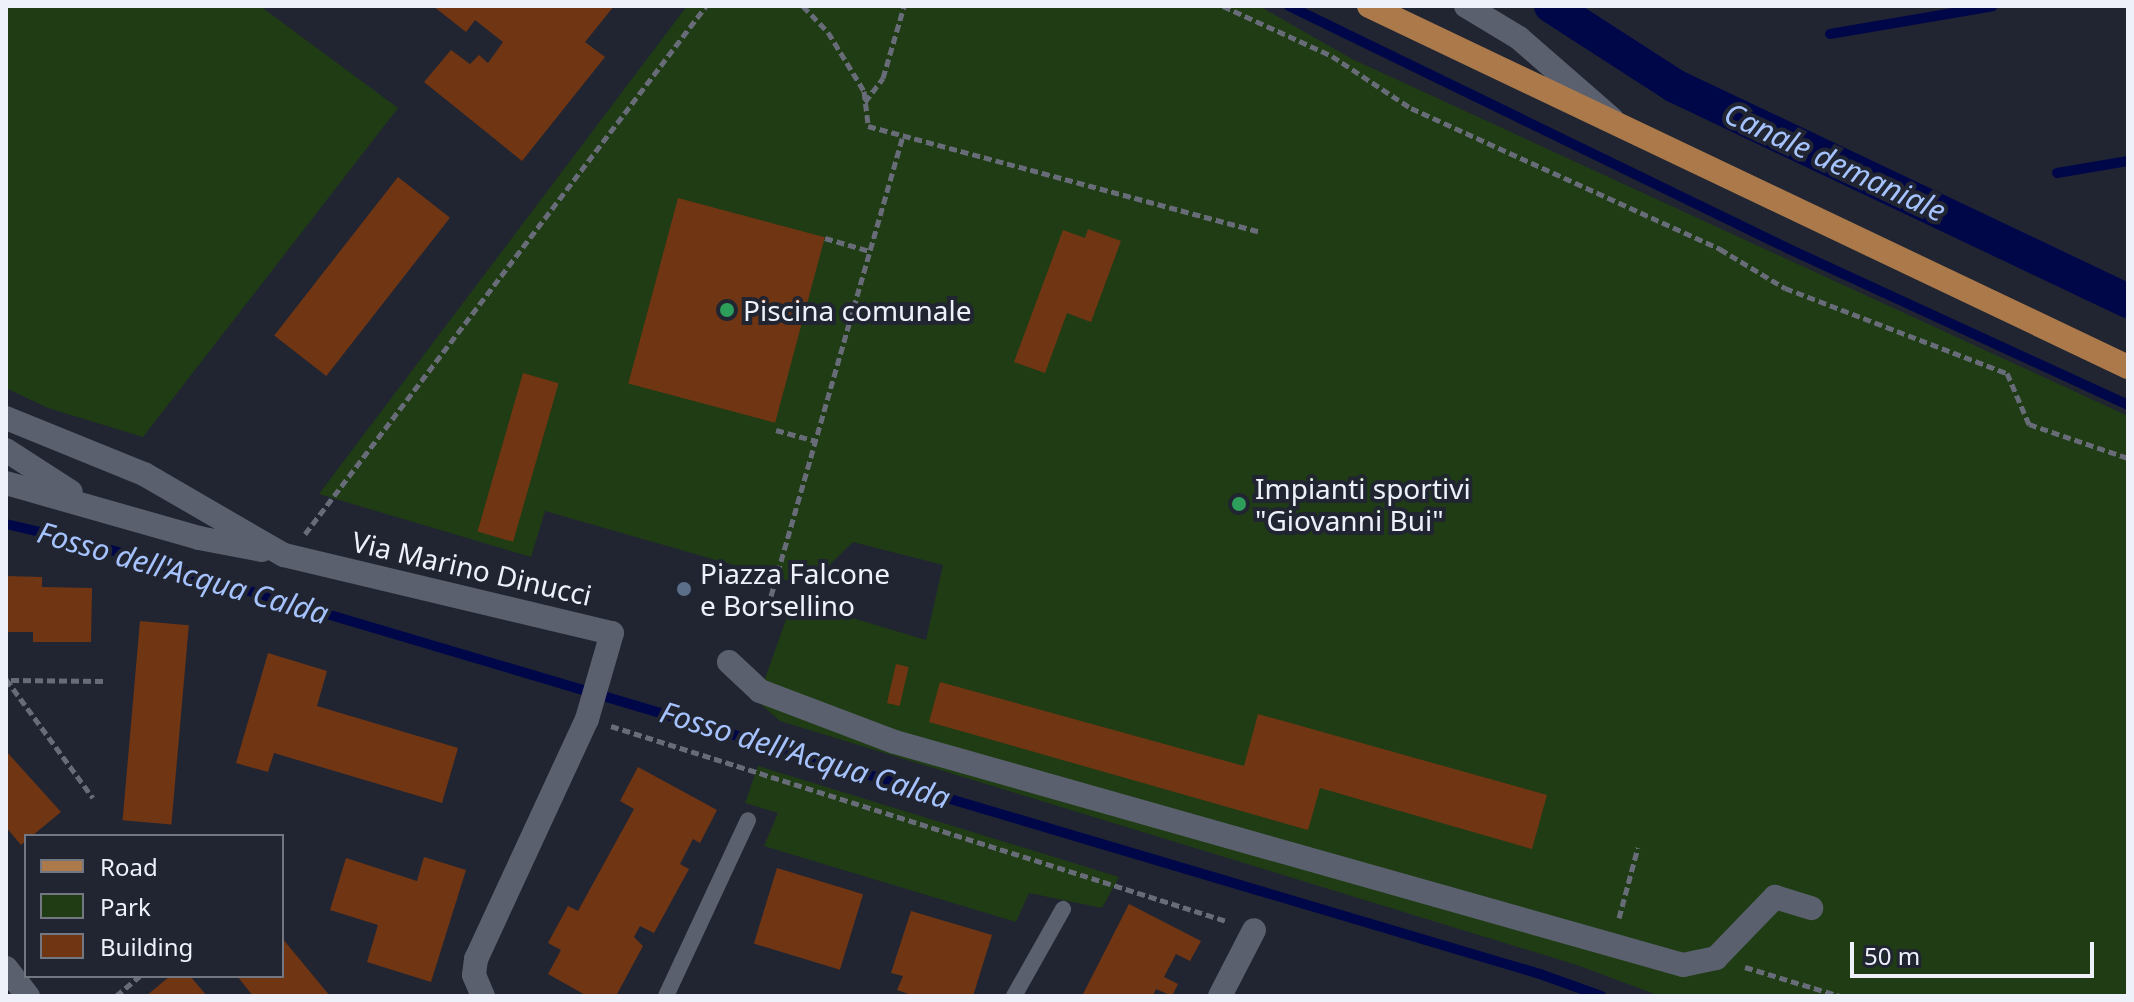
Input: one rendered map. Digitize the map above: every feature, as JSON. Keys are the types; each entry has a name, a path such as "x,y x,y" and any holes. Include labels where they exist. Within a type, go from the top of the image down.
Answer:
{"main road":[{"path":"1387,9 1617,123 2128,367"}],"street":[{"path":"1466,6 1519,38 1617,123"},
{"name":"Via Marino Dinucci","path":"6,418 144,474 288,556 612,633 587,719 476,959 474,975 483,996"},
{"path":"6,450 92,506"},
{"path":"6,483 199,538 288,556"},
{"path":"729,662 760,691 895,742 1613,942 1683,965 1716,958 1775,897 1811,908"},
{"path":"1220,996 1254,930"},
{"path":"6,968 28,996"}],"lane":[{"path":"666,996 748,820"},
{"path":"1014,996 1063,909"}],"path":[{"path":"288,556 328,498 706,6"},
{"path":"803,6 828,32 864,91 868,126 1258,231"},
{"path":"865,103 883,78 904,6"},
{"path":"1223,6 1332,56 1411,108 1720,249 1785,288 2007,373 2029,424 2128,458"},
{"path":"771,596 903,137"},
{"path":"825,238 870,251"},
{"path":"776,430 816,441"},
{"path":"8,680 103,681"},
{"path":"8,680 93,798"},
{"path":"587,719 1254,930"},
{"path":"1613,942 1638,847"},
{"path":"1716,958 1840,996"},
{"path":"116,996 138,978"}],"green space":[{"path":"6,6 260,6 398,108 143,437 48,408 6,388"},
{"name":"Impianti sportivi \"Giovanni Bui\"","path":"687,6 1259,6 1352,59 2128,416 2128,996 1660,996 1577,965 780,721 757,701 788,614 829,611 926,640 943,565 853,542 817,577 786,580 545,511 531,557 319,494"},
{"path":"758,766 1119,877 1102,908 1029,893 1016,922 764,846 778,813 745,803"}],"building":[{"path":"433,6 614,6 585,42 605,57 522,161 424,82 451,50 470,64 479,55 488,63 503,42 475,20 466,32"},
{"path":"398,177 450,218 326,376 274,335"},
{"name":"Piscina comunale","path":"678,198 825,237 775,423 628,383"},
{"path":"1088,229 1121,241 1091,322 1067,313 1045,373 1014,362 1063,230 1085,238"},
{"path":"523,373 559,383 513,542 478,532"},
{"path":"6,576 42,577 42,587 92,588 91,642 33,642 33,632 6,632"},
{"path":"140,621 189,625 171,825 123,820"},
{"path":"268,653 327,671 317,706 458,748 442,803 274,753 268,772 236,763"},
{"path":"896,664 909,667 900,706 887,703"},
{"path":"940,682 1244,766 1258,714 1547,795 1532,849 1320,788 1308,830 929,722"},
{"path":"6,751 61,812 34,834 24,834 21,845 6,827"},
{"path":"638,767 717,810 700,843 693,839 680,864 689,869 654,933 640,926 634,937 643,946 616,996 587,996 548,974 561,950 548,943 568,906 578,911 634,809 620,801"},
{"path":"424,857 466,870 431,982 367,962 378,925 330,910 346,858 417,881"},
{"path":"777,868 863,894 840,970 754,944"},
{"path":"1129,904 1201,941 1190,961 1176,954 1164,977 1178,984 1172,996 1156,989 1153,996 1082,996"},
{"path":"911,911 992,935 973,996 914,996 897,990 903,976 891,973"},
{"path":"284,940 330,996 253,996 239,978 284,978"},
{"path":"168,978 192,978 207,996 146,996"}],"waterway":[{"path":"1289,6 1789,249 2128,405"},
{"name":"Canale demaniale","path":"1551,6 1675,86 2128,301"},
{"path":"1830,34 1993,6"},
{"path":"2057,173 2128,161"},
{"name":"Fosso dell'Acqua Calda","path":"6,524 91,544 1540,974 1601,996"}],"place":[{"name":"Piscina comunale","path":"727,310"},
{"name":"Impianti sportivi \"Giovanni Bui\"","path":"1239,504"},
{"name":"Piazza Falcone e Borsellino","path":"684,589"}]}
